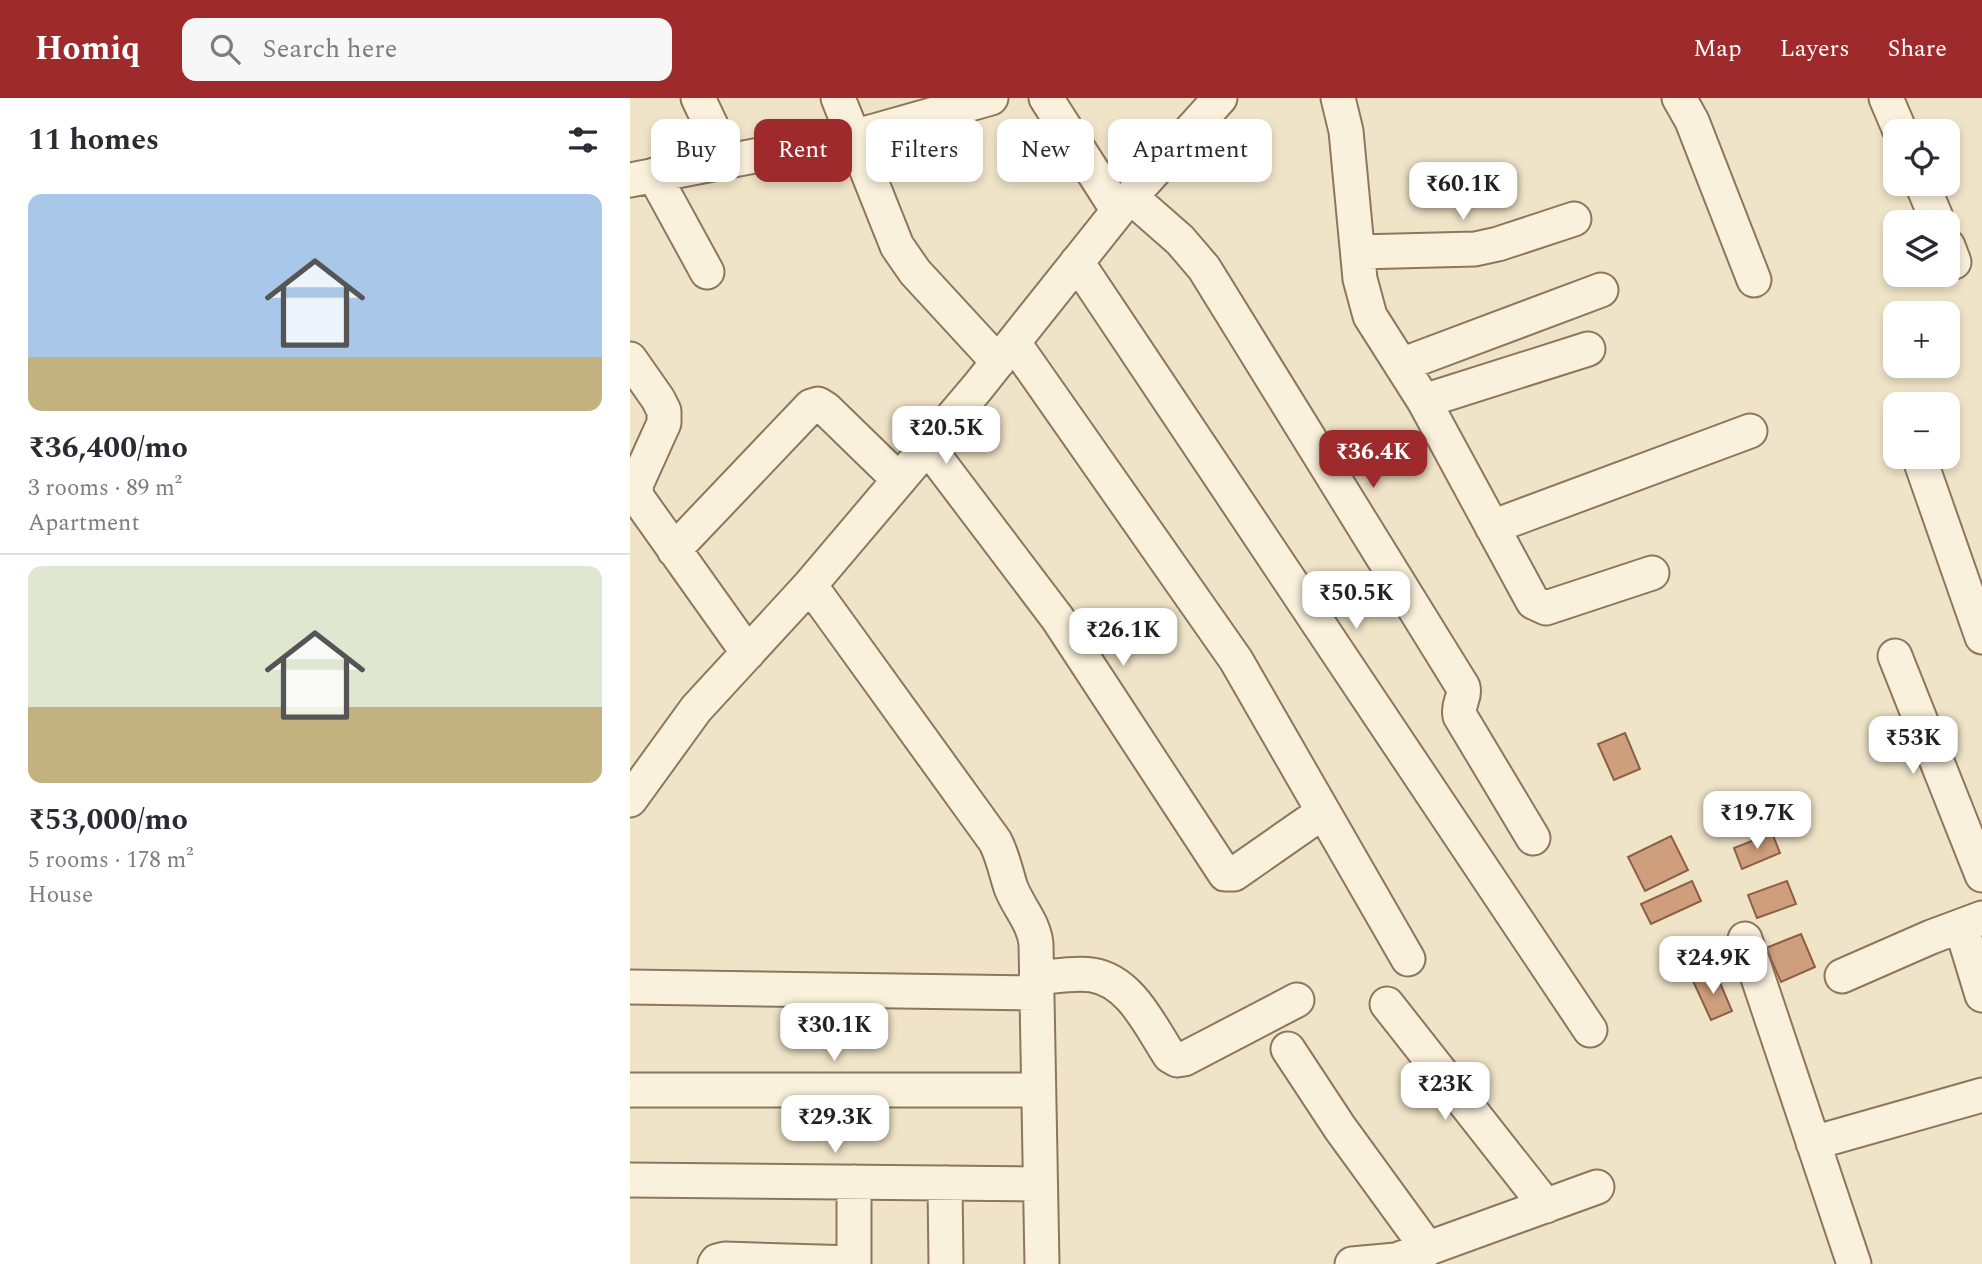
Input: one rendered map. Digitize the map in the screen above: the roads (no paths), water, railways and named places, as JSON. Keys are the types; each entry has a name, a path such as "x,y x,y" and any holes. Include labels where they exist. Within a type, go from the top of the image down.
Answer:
{"street":[{"path":"698,98 708,119"},
{"path":"838,98 901,253 915,272 1006,353 1236,660 1408,959"},
{"path":"1046,98 1124,204 1192,252 1211,280 1463,687 1465,692 1458,708 1460,716 1533,838"},
{"path":"630,800 696,709 810,585 1006,353 1124,204 1220,98"},
{"path":"1338,98 1346,131 1357,252 1364,299 1370,316 1424,401 1533,602 1546,608 1652,573"},
{"path":"1679,98 1692,121 1754,280"},
{"path":"1886,98 1895,119"},
{"path":"740,159 853,137 916,108 973,101"},
{"path":"637,176 707,272"},
{"path":"1357,252 1475,249 1574,219"},
{"path":"1077,262 1590,1030"},
{"path":"1401,365 1601,290"},
{"path":"1424,401 1588,349"},
{"path":"630,359 664,411 664,422 636,485 636,499 748,653"},
{"path":"674,550 811,406 818,404 826,409 899,480"},
{"path":"1492,527 1750,430"},
{"path":"928,446 1058,619 1225,873 1234,874 1323,812"},
{"path":"1923,469 1982,638"},
{"path":"810,585 995,841 1012,890 1035,936 1042,1264"},
{"path":"1895,656 1982,875"},
{"path":"1842,976 1971,922 1982,995"},
{"path":"1745,939 1854,1264"},
{"path":"630,988 1036,986 1089,974 1107,978 1120,987 1134,1001 1170,1056 1177,1060 1184,1059 1297,1000"},
{"path":"1387,1004 1546,1206"},
{"path":"1288,1049 1340,1128 1428,1249"},
{"path":"630,1090 1038,1090"},
{"path":"1813,1143 1982,1095"},
{"path":"630,1180 1040,1184"},
{"path":"715,1264 725,1259 854,1264 855,1182"},
{"path":"945,1183 946,1264"},
{"path":"1373,1263 1428,1249 1597,1187"}]}
